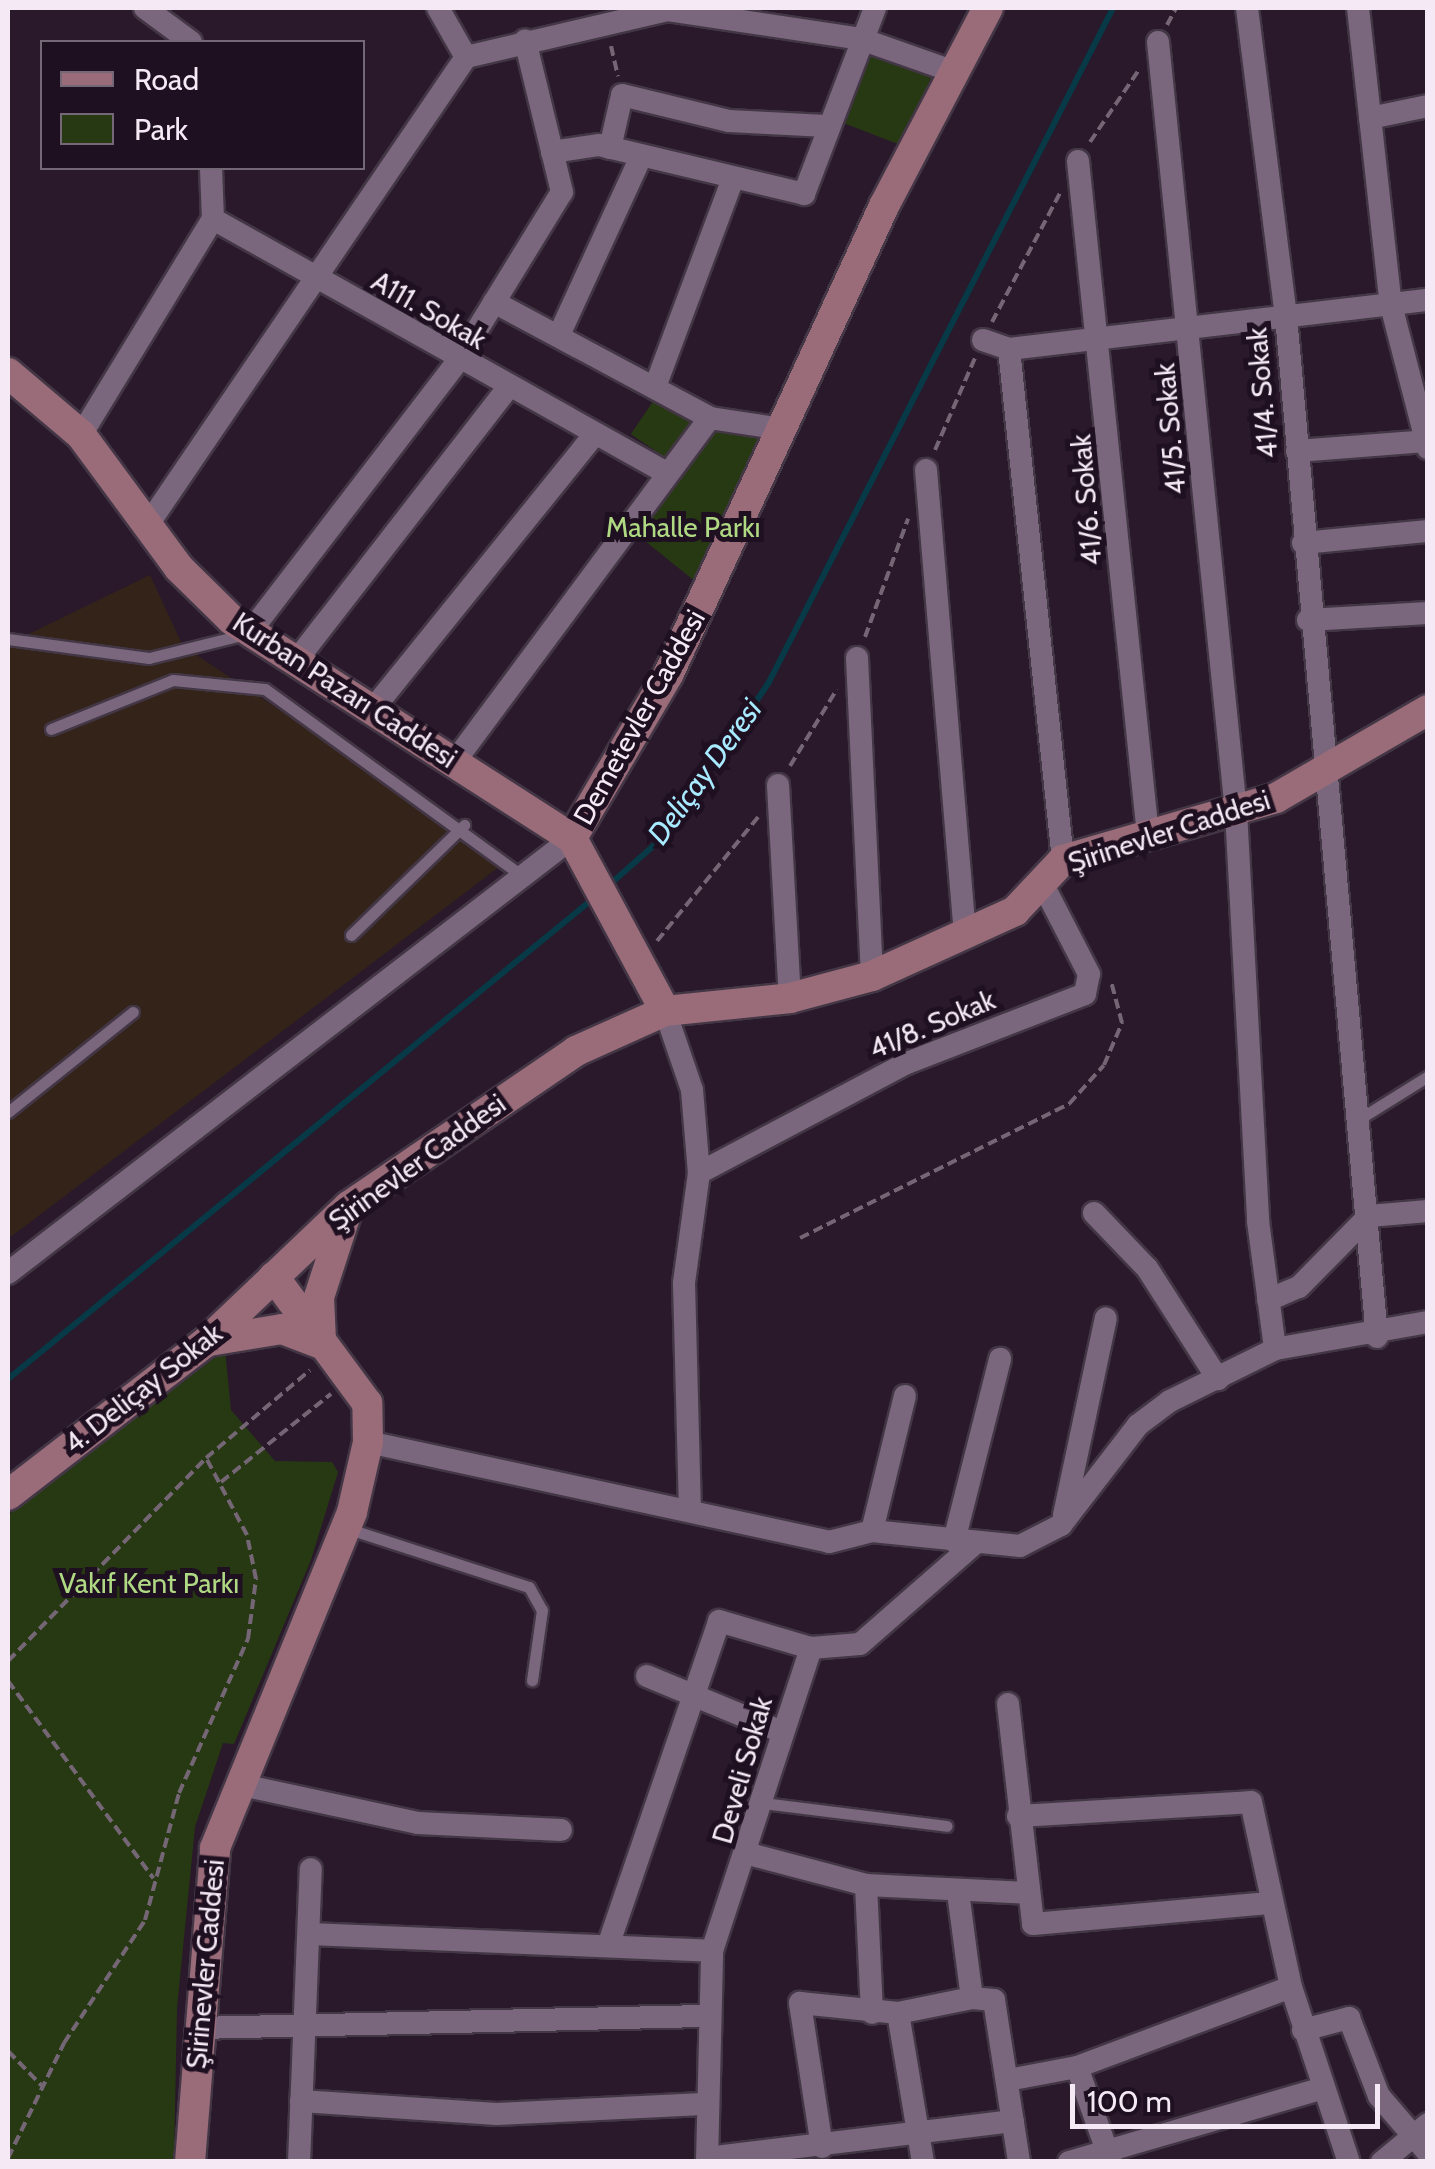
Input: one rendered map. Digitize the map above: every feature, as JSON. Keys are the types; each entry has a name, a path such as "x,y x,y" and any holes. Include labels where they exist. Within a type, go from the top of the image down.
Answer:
{"main road":[{"name":"Demetevler Caddesi","path":"576,845 669,673 950,70 988,8"},
{"name":"Kurban Pazarı Caddesi","path":"8,372 81,436 150,522 179,568 250,632 454,760 576,845 665,1011"},
{"name":"Şirinevler Caddesi","path":"190,2162 214,1848 346,1528 368,1442 367,1402 274,1277 349,1206 576,1051 665,1011 790,998 872,976 1015,911 1063,860 1236,811 1322,776 1428,710"},
{"path":"325,1349 318,1296 349,1206"},
{"name":"4. Deliçay Sokak","path":"8,1495 206,1342 274,1277"},
{"path":"206,1342 282,1329 325,1349"}],"street":[{"path":"145,8 168,15 189,40"},
{"path":"438,8 466,57"},
{"path":"552,152 610,148 804,194 826,126 875,8"},
{"name":"41/4. Sokak","path":"1247,8 1286,316 1308,620 1377,1337"},
{"path":"1297,452 1427,444 1421,396 1390,306 1358,8"},
{"path":"150,522 319,282 466,57 526,40 574,18 606,22 668,10 860,39 950,70"},
{"path":"250,632 458,361 562,192 526,40"},
{"name":"41/5. Sokak","path":"1158,42 1190,327 1236,811 1268,1300 1275,1349"},
{"path":"610,148 622,95 730,121 826,126"},
{"path":"1370,118 1428,106"},
{"path":"559,335 641,157"},
{"name":"41/6. Sokak","path":"1078,161 1101,338 1148,835"},
{"path":"81,436 213,219 211,170"},
{"path":"656,387 733,178"},
{"name":"A111. Sokak","path":"213,219 508,390 663,470"},
{"path":"983,340 1009,348 1428,300"},
{"path":"494,302 710,418 782,429"},
{"path":"1009,348 1063,860"},
{"path":"296,661 508,390"},
{"path":"454,760 663,470 710,418"},
{"path":"372,709 593,436"},
{"path":"926,470 965,932"},
{"path":"1303,543 1428,531"},
{"path":"1308,620 1428,613"},
{"path":"857,658 872,976"},
{"path":"778,786 790,998"},
{"name":"Demetevler Caddesi","path":"8,1274 521,875 576,845"},
{"path":"1043,885 1089,974"},
{"name":"41/8. Sokak","path":"699,1173 907,1063 1084,994 1089,974"},
{"path":"665,1011 692,1090 699,1173 684,1284 690,1508"},
{"path":"1268,1300 1299,1287 1368,1216 1428,1211"},
{"path":"1094,1214 1146,1268 1218,1379"},
{"path":"1061,1524 1106,1318"},
{"path":"368,1442 690,1508 829,1542 872,1531 1020,1546 1061,1524 1138,1425 1218,1379 1275,1349 1377,1337 1428,1322"},
{"path":"609,1943 719,1621 811,1648 860,1644 964,1543 1000,1359"},
{"path":"872,1531 905,1396"},
{"name":"Develi Sokak","path":"707,2160 702,2104 712,1952 749,1854 782,1732 811,1648"},
{"path":"647,1676 696,1693 782,1732"},
{"path":"1008,1704 1033,1924 1269,1903"},
{"path":"242,1785 418,1823 561,1830"},
{"path":"1018,1816 1251,1802 1269,1903 1303,2030 1320,2088 1349,2162"},
{"path":"749,1854 866,1885 1027,1893"},
{"path":"299,2162 311,1869"},
{"path":"866,1885 872,2012"},
{"path":"958,1892 972,1998"},
{"path":"308,1934 609,1943 712,1952"},
{"path":"1008,2080 1076,2067 1292,1988"},
{"path":"822,2147 800,2003 898,2013 972,1998 994,2000 1019,2162"},
{"path":"898,2013 922,2162"},
{"path":"198,2028 706,2016"},
{"path":"1303,2030 1349,2018 1378,2096 1423,2138 1382,2162"},
{"path":"1076,2067 1109,2156"},
{"path":"1069,2162 1109,2156 1320,2088"},
{"path":"301,2101 498,2114 702,2104"},
{"path":"707,2160 1013,2121"}],"lane":[{"path":"8,639 149,658 250,632"},
{"path":"51,729 156,684 247,684 282,696 464,825 521,875"},
{"path":"351,934 464,825"},
{"path":"8,1112 133,1012"},
{"path":"1356,1121 1428,1076"},
{"path":"346,1528 529,1587 542,1610 532,1680"},
{"path":"763,1804 948,1826"}],"path":[{"path":"606,22 622,95"},
{"path":"800,1238 1082,1093 1124,1013 1110,980 1089,974"},
{"path":"8,1661 206,1458 325,1349"},
{"path":"221,1482 350,1379"},
{"path":"8,2158 43,2087 145,1920 179,1793 250,1626 247,1535 206,1458"},
{"path":"8,1680 154,1880"},
{"path":"8,2051 43,2087"}],"shaded area":[{"path":"150,575 183,646 507,861 8,1239 8,644"}],"green space":[{"path":"868,49 932,74 904,147 840,122"},
{"path":"656,397 692,421 666,458 631,434"},
{"name":"Mahalle Parkı","path":"718,422 765,435 697,583 634,532"},
{"name":"Vakıf Kent Parkı","path":"225,1350 231,1410 275,1461 332,1462 338,1472 311,1560 234,1744 223,1743 195,1827 177,2008 174,2161 8,2162 8,1515"}],"waterway":[{"name":"Deliçay Deresi","path":"608,886 668,833 769,682 1113,8"},
{"name":"Deliçay Deresi","path":"8,1379 595,897"}]}
